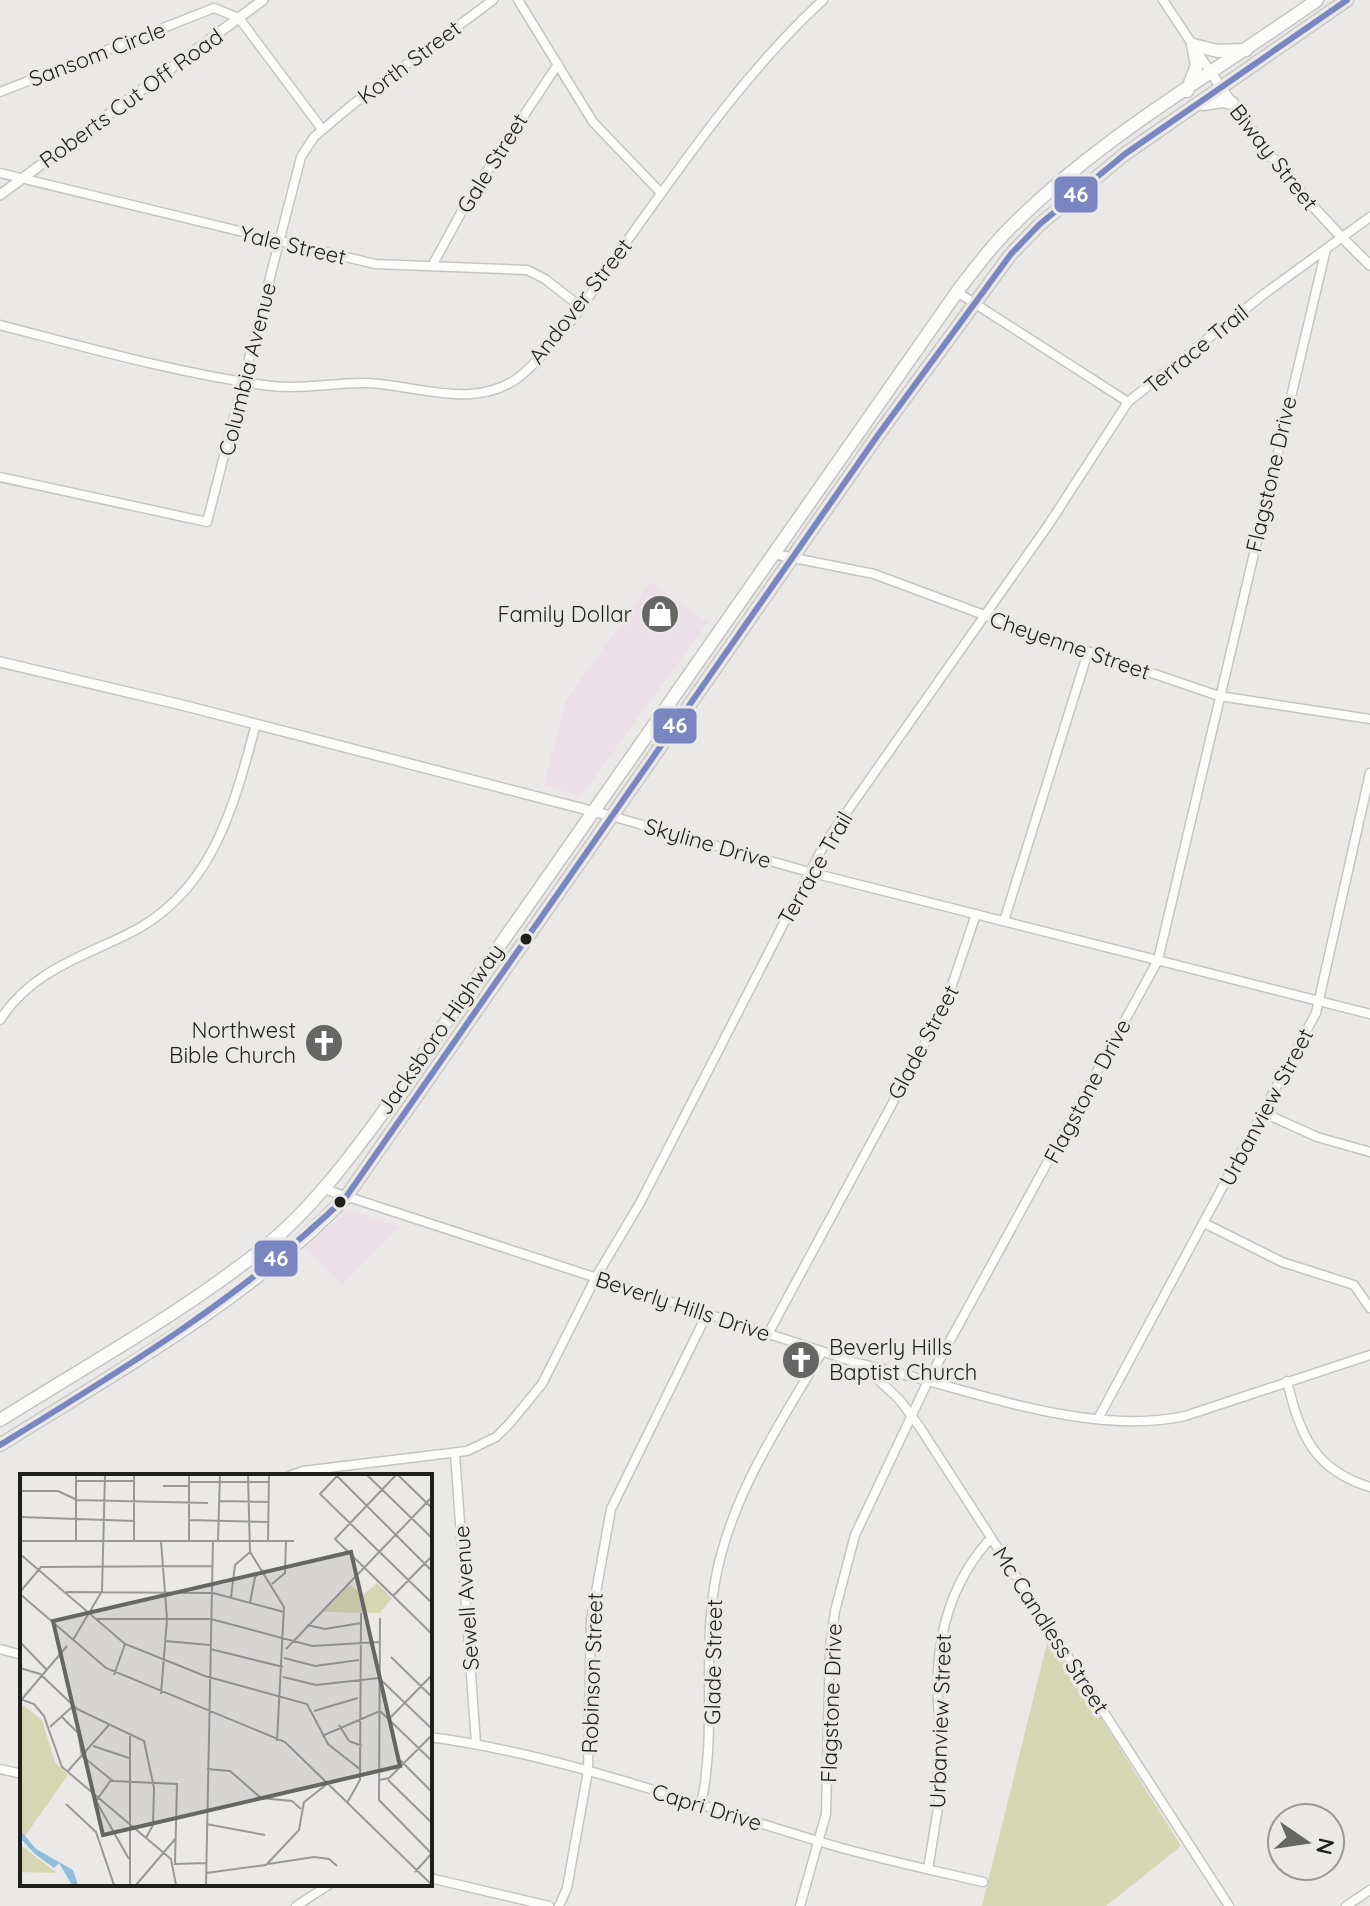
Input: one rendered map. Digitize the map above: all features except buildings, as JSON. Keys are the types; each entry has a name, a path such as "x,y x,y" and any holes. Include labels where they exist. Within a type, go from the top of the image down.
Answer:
{"main road":[{"name":"Jacksboro Highway","path":"0,1420 205,1291 266,1246 324,1189 379,1118 957,292 1027,212 1092,157 1317,0"},
{"name":"Jacksboro Highway","path":"1,1443 253,1283 306,1239 346,1197 869,450 1011,254 1040,224 1125,154 1347,0"},
{"path":"1187,91 1197,65 1193,45 1218,51 1246,50"},
{"path":"1196,105 1222,101 1232,103"},
{"path":"854,439 869,450"},
{"path":"456,1005 473,1019"}],"street":[{"name":"Roberts Cut Off Road","path":"0,195 263,0"},
{"name":"Korth Street","path":"325,127 493,0"},
{"path":"518,0 602,133 661,193"},
{"name":"Andover Street","path":"0,325 245,382 301,389 370,383 436,394 478,392 512,382 525,372 581,307 661,193 768,57 823,0"},
{"name":"Biway Street","path":"1163,0 1275,162 1341,238 1370,265"},
{"name":"Sansom Circle","path":"0,92 214,8 239,18"},
{"path":"239,18 325,127"},
{"name":"Gale Street","path":"432,266 501,146 558,64"},
{"name":"Columbia Avenue","path":"0,477 207,522 301,157 325,127"},
{"name":"Yale Street","path":"0,173 375,264 527,270 545,279 581,307"},
{"name":"Terrace Trail","path":"301,1474 455,1454 496,1437 542,1384 596,1277 640,1203 825,843 985,615 1128,402 1370,217"},
{"name":"Flagstone Drive","path":"800,1906 819,1842 829,1781 830,1647 835,1611 855,1535 929,1379 1158,960 1326,249"},
{"path":"957,292 1128,402"},
{"name":"Cheyenne Street","path":"774,554 874,574 1219,696 1370,719"},
{"path":"1004,921 1088,652"},
{"name":"Skyline Drive","path":"0,662 256,724 611,816 809,872 1370,1014"},
{"path":"0,1020 46,971 128,934 183,895 207,864 227,825 256,724"},
{"name":"Urbanview Street","path":"1099,1417 1264,1113 1320,1001 1370,773"},
{"name":"Glade Street","path":"768,1334 945,1006 976,914"},
{"path":"1264,1113 1317,1137 1370,1152"},
{"name":"Beverly Hills Drive","path":"324,1189 706,1316 861,1364 929,1379 1009,1403 1099,1417 1157,1422 1240,1399 1370,1355"},
{"path":"1204,1223 1282,1262 1354,1285 1370,1308"},
{"name":"Robinson Street","path":"559,1906 567,1888 588,1771 591,1620 611,1509 706,1316"},
{"name":"Glade Street","path":"701,1805 710,1764 709,1636 715,1581 728,1528 756,1467 822,1352"},
{"name":"Mc Candless Street","path":"861,1364 911,1414 1229,1906"},
{"path":"1287,1381 1300,1422 1315,1454 1337,1475 1370,1487"},
{"name":"Sewell Avenue","path":"455,1454 476,1743"},
{"name":"Urbanview Street","path":"928,1869 943,1751 938,1689 941,1639 952,1598 968,1566 991,1538"},
{"path":"0,1649 20,1654"},
{"name":"Capri Drive","path":"432,1737 476,1743 588,1771 819,1842 983,1882"},
{"path":"0,1769 20,1774"},
{"path":"432,1878 549,1906"},
{"path":"300,1905 327,1886"},
{"path":"1346,1906 1370,1890"}],"shaded area":[{"path":"650,582 708,622 580,797 544,785 565,702"},
{"path":"348,1209 400,1227 342,1284 305,1248"}],"green space":[{"path":"1049,1635 1181,1846 1106,1906 982,1906"}],"transit line":[{"name":"46","path":"0,1445 136,1360 223,1300 307,1233 346,1197 878,435 1011,254 1040,224 1125,154 1347,0"}],"place":[{"name":"Family Dollar","path":"660,614"},
{"name":"Northwest Bible Church","path":"324,1043"},
{"name":"Beverly Hills Baptist Church","path":"801,1360"}]}
